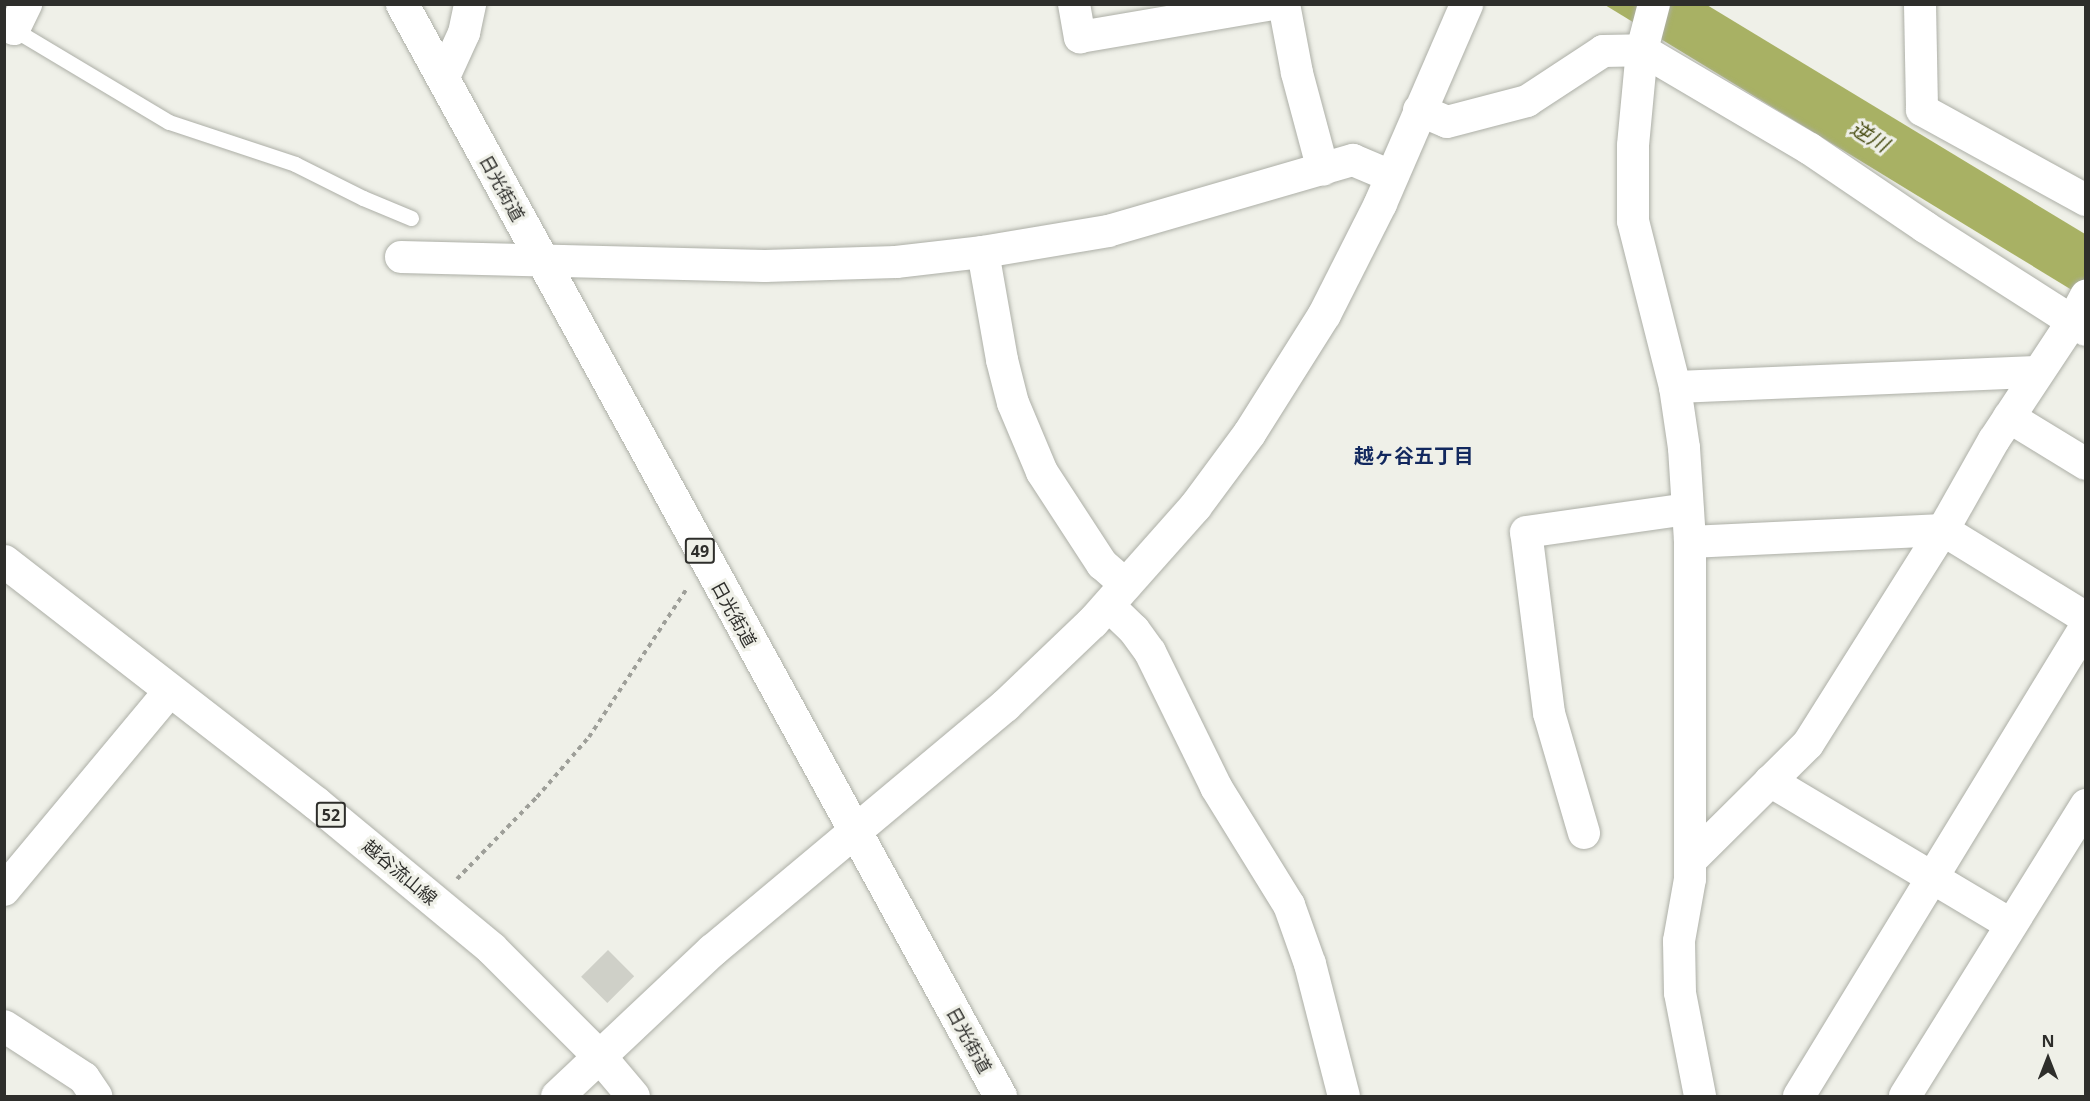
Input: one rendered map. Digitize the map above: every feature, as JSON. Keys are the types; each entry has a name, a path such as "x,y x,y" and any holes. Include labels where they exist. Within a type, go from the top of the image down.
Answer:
{"main road":[{"name":"日光街道","path":"402,4 1000,1096"},
{"path":"556,1096 712,950 1005,705 1117,595 1195,506 1287,375 1324,315 1391,176 1466,4"},
{"name":"越谷流山線","path":"4,561 316,803 436,901 491,948 600,1057 633,1096"}],"street":[{"path":"443,79 464,33 470,4"},
{"path":"1074,4 1080,37 1273,4"},
{"path":"1284,4 1297,73 1323,170"},
{"path":"1920,4 1922,110 2085,200"},
{"path":"1419,110 1447,122 1527,101 1603,51 1648,27"},
{"path":"1648,27 1810,149 2080,314 2009,417 1943,530 1808,744 1690,861"},
{"path":"1648,27 1633,146 1633,221 1675,387 1688,509 1690,542 1690,879 1679,941 1680,993 1700,1096"},
{"path":"401,257 765,266 896,262 983,252 1108,231 1353,160 1391,176"},
{"path":"983,252 1002,360 1013,403 1042,472 1102,564 1134,630 1150,652 1216,787 1289,905 1323,1009 1344,1096"},
{"path":"1675,387 2038,372"},
{"path":"2009,417 2085,464"},
{"path":"1584,833 1549,713 1526,532 1688,509"},
{"path":"1690,542 1943,530 2085,618"},
{"path":"1800,1096 2085,626"},
{"path":"4,890 170,691"},
{"path":"1770,782 2010,924"},
{"path":"1905,1096 2085,805"},
{"path":"4,1026 84,1078 96,1096"}],"lane":[{"path":"12,26 169,122 295,164 363,198 411,218"}],"path":[{"path":"436,901 537,797 589,737 688,587"}],"water":[{"name":"逆川","path":"1605,5 1707,5 2085,234 2085,298"}],"building":[{"path":"608,950 634,976 607,1003 581,977"}],"district":[{"name":"越ヶ谷五丁目","path":"1414,455"}]}
